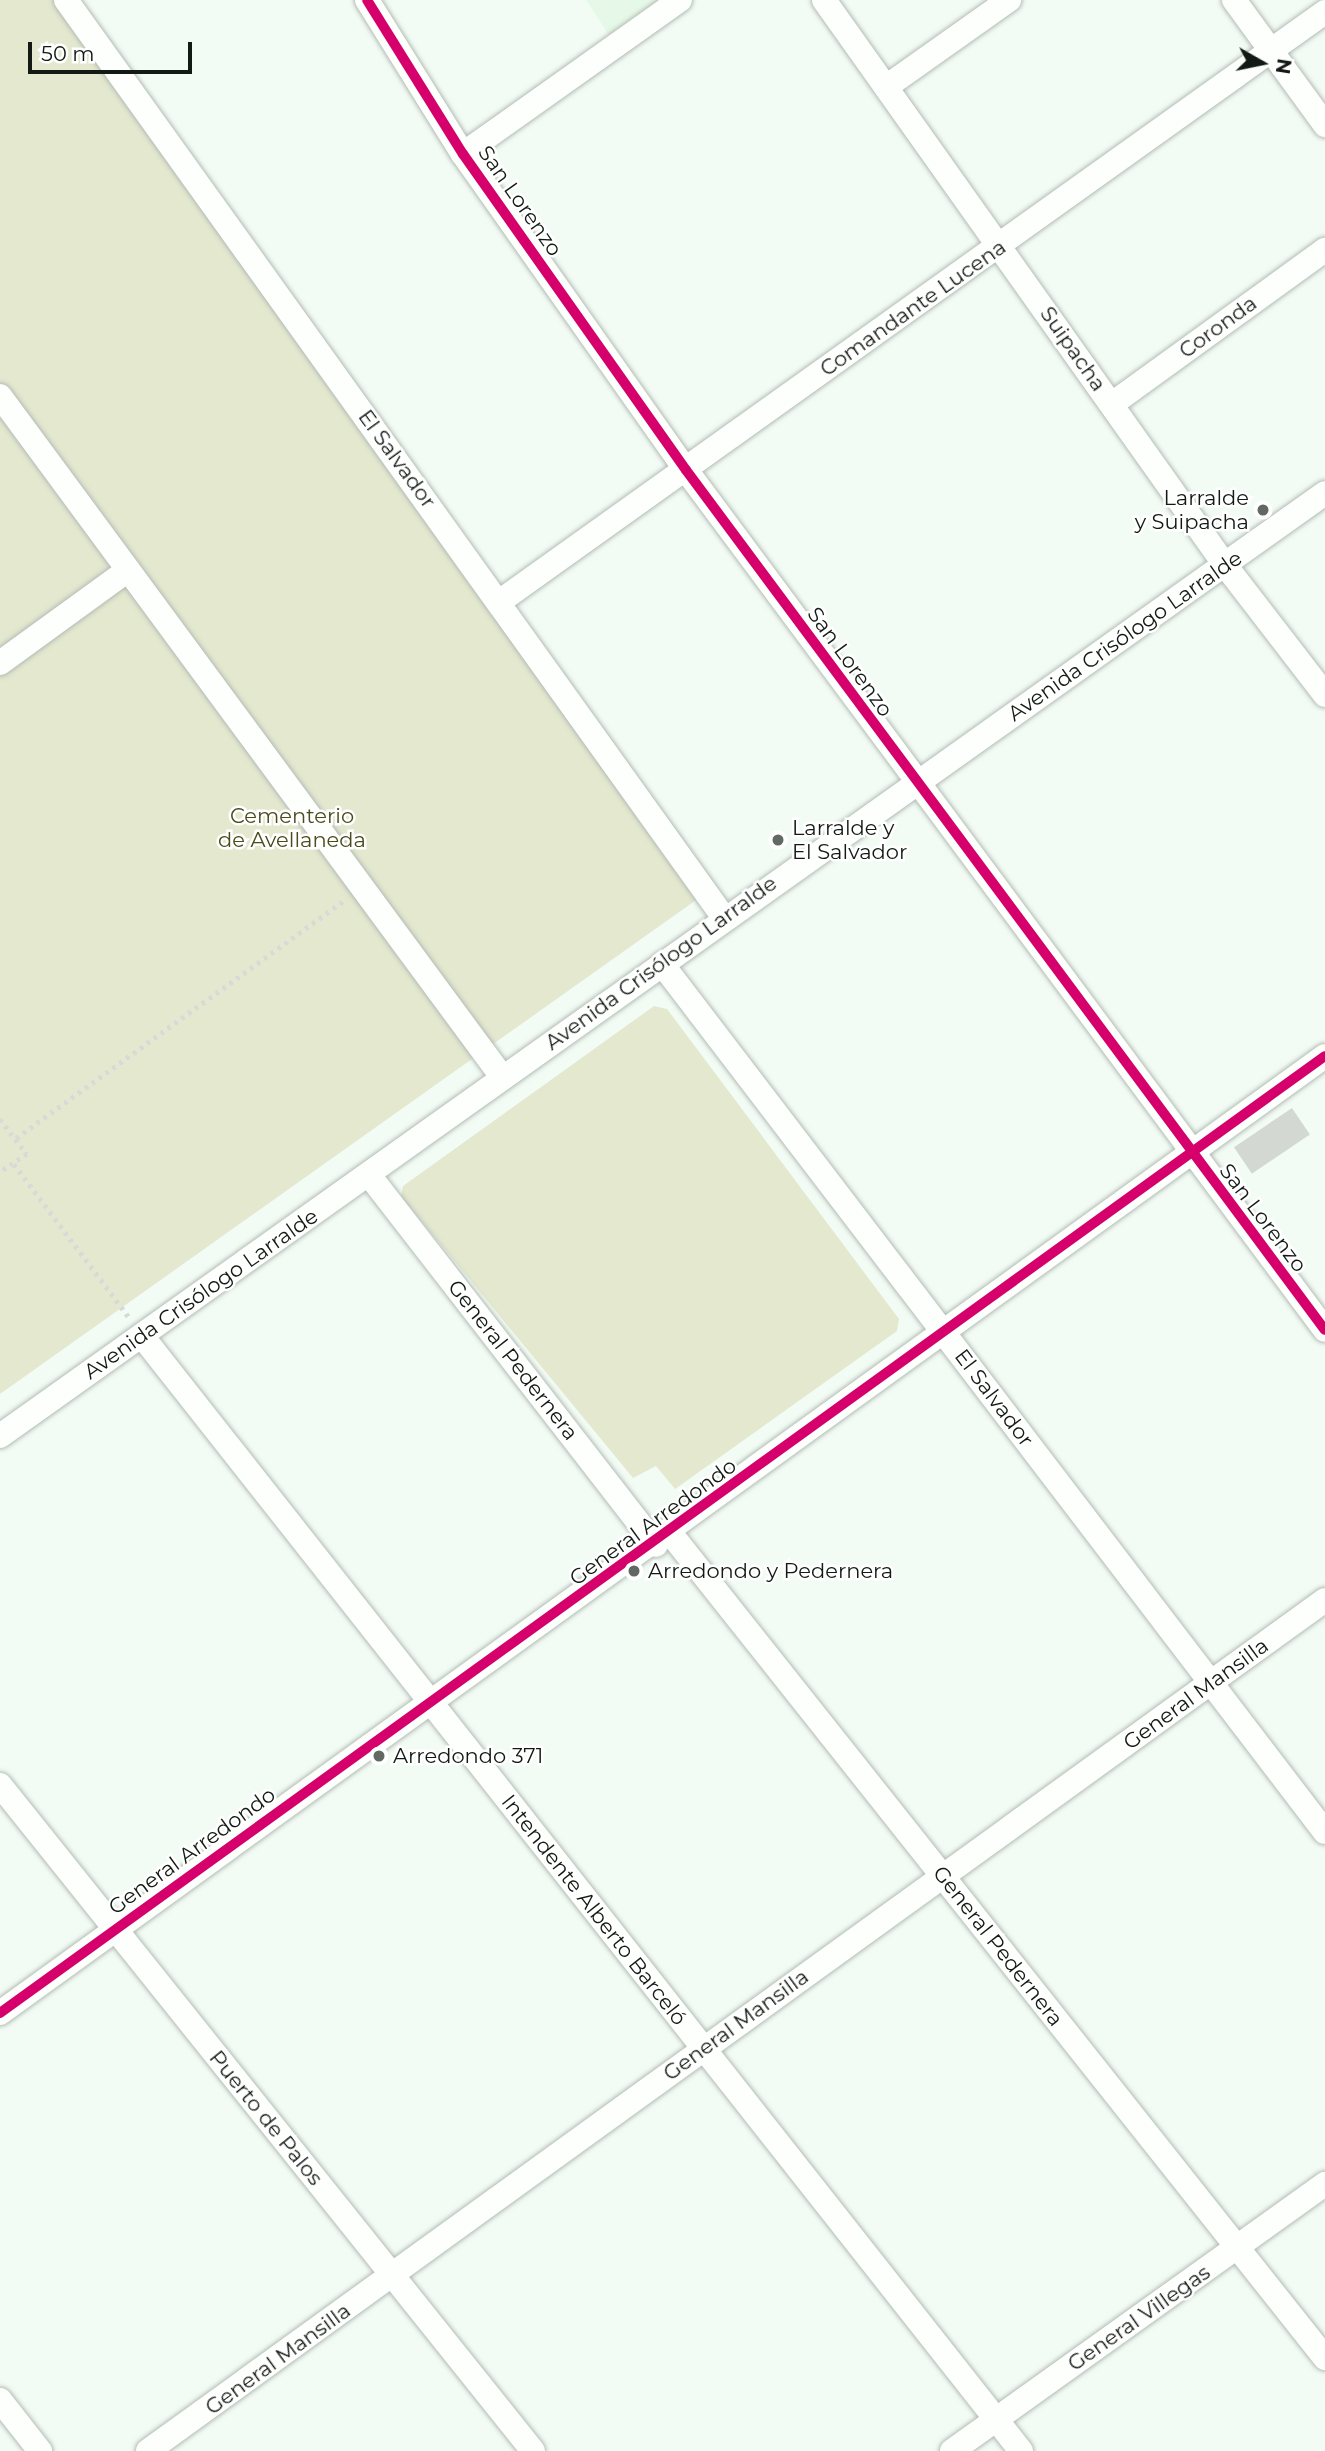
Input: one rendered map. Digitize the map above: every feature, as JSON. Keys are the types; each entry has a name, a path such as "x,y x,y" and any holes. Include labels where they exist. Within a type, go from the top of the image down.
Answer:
{"street":[{"name":"El Salvador","path":"66,0 725,919"},
{"name":"San Lorenzo","path":"367,0 463,154 686,470 915,783 1325,1331"},
{"path":"463,154 680,0"},
{"name":"Suipacha","path":"824,0 1225,565 1325,695"},
{"path":"887,87 1009,0"},
{"path":"1234,0 1325,125"},
{"name":"Comandante Lucena","path":"499,602 1325,12"},
{"name":"Coronda","path":"1112,404 1325,250"},
{"path":"0,396 502,1077"},
{"name":"Avenida Crisólogo Larralde","path":"0,1436 1325,493"},
{"path":"0,663 128,570"},
{"name":"El Salvador","path":"663,964 1325,1832"},
{"name":"General Arredondo","path":"0,2013 430,1703 664,1539 1325,1056"},
{"name":"General Pedernera","path":"369,1175 664,1539 944,1877 1325,2358"},
{"name":"Intendente Alberto Barceló","path":"142,1335 1021,2451"},
{"name":"General Mansilla","path":"148,2451 394,2276 703,2048 1325,1600"},
{"name":"Puerto de Palos","path":"0,1784 113,1931 533,2451"},
{"name":"General Villegas","path":"952,2451 1325,2184"},
{"path":"0,2400 40,2451"}],"path":[{"path":"16,1138 364,887"},
{"path":"0,1119 27,1154 0,1172"},
{"path":"14,1164 142,1335"}],"shaded area":[{"path":"586,0 668,0 612,40"}],"green space":[{"name":"Cementerio de Avellaneda","path":"0,0 62,0 699,898 0,1394"},
{"path":"654,1006 667,1009 899,1319 897,1331 675,1489 656,1466 633,1478 401,1196 403,1186"}],"building":[{"path":"1292,1108 1310,1135 1252,1174 1234,1147"}],"cycle path":[{"path":"367,0 463,154 686,470 1325,1330"},
{"path":"0,2013 1325,1056"}],"place":[{"name":"Larralde y Suipacha","path":"1263,510"},
{"name":"Larralde y El Salvador","path":"778,840"},
{"name":"Arredondo y Pedernera","path":"634,1571"},
{"name":"Arredondo 371","path":"379,1756"}]}
